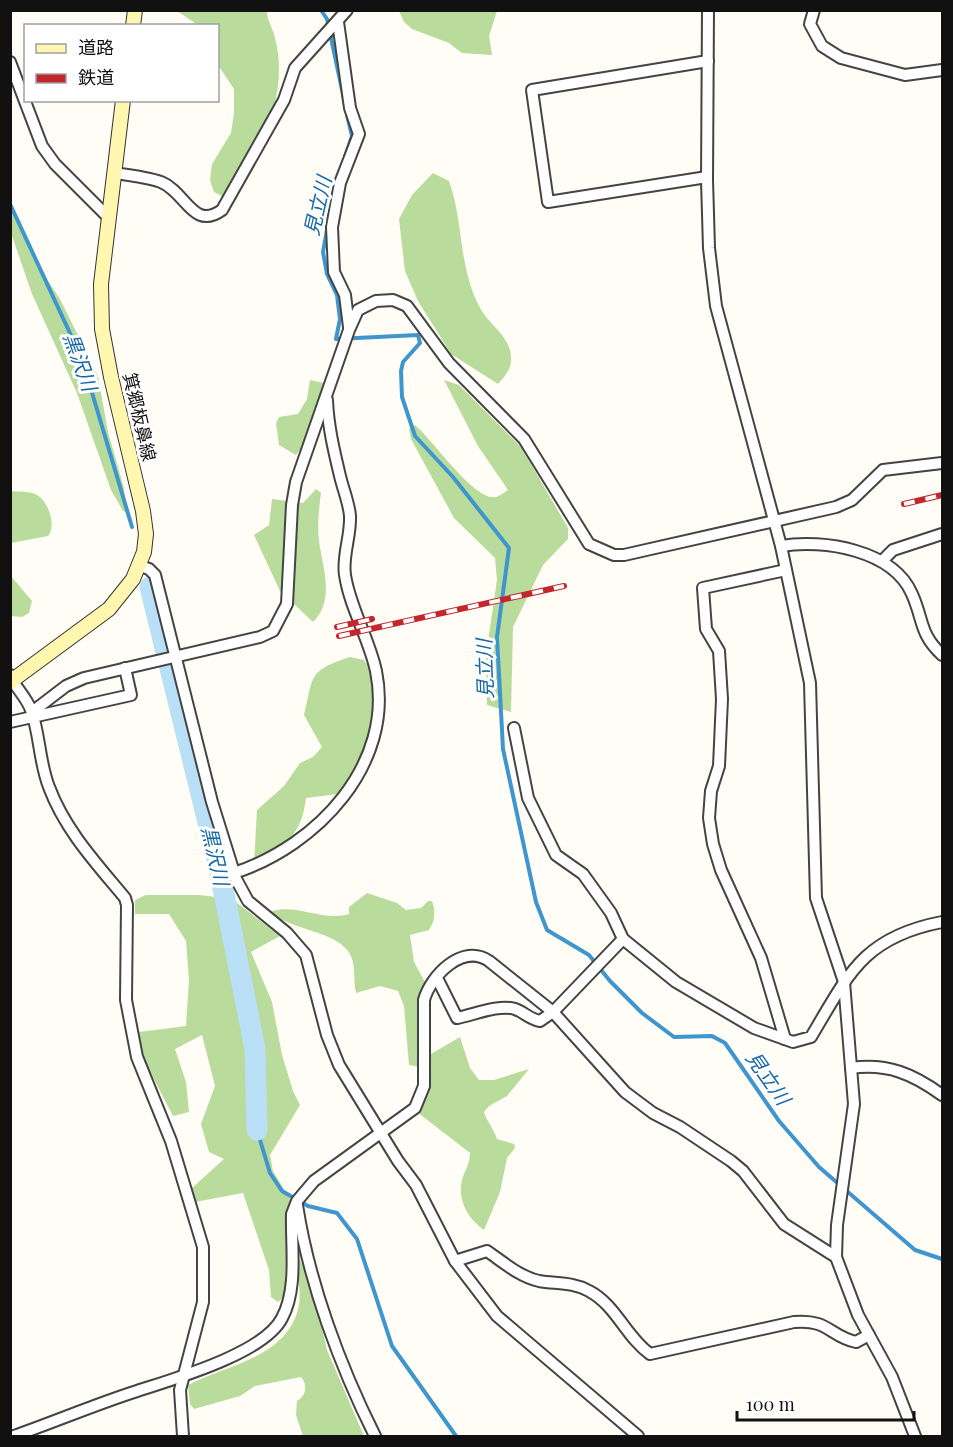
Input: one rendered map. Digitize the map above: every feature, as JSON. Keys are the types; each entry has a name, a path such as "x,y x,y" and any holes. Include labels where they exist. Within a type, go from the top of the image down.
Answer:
{"main road":[{"name":"箕郷板鼻線","path":"11,679 109,609 140,566 146,534 143,512 102,329 101,284 123,102"}],"street":[{"path":"114,172 163,183 197,214 203,218 212,217 222,210 284,100 295,68 347,10"},
{"path":"708,10 707,177 709,248 716,306 772,522 781,546 810,683 816,898 844,982 854,1104 836,1257 858,1315 892,1377 915,1437"},
{"path":"814,10 810,24 822,46 841,58 905,75 942,70"},
{"path":"338,22 350,108 359,134 340,183 332,227 334,272 345,295 349,330"},
{"path":"707,177 548,202 532,90 708,61"},
{"path":"10,62 24,99"},
{"path":"25,102 42,146 55,164 109,218"},
{"path":"33,714 73,682 260,637 273,631 287,604 292,506 296,482 349,330 358,310 376,301 393,300 407,306 449,363 524,439 580,532 589,544 600,550 624,555 844,505 869,486 883,470 942,464"},
{"path":"234,873 272,858 298,839 358,780 370,754 379,693 376,670 344,573 350,514 332,444 327,394"},
{"path":"883,561 893,550 942,534"},
{"path":"781,546 795,544 842,549 867,554 883,561 911,592 922,629 942,655"},
{"path":"140,566 149,569 155,575 212,802 234,873 248,901 287,933 306,955 327,1035 339,1065 416,1185 455,1261 497,1317 638,1437"},
{"path":"785,1039 761,958 721,870 713,844 709,819 711,791 719,766 722,699 719,651 705,629 703,588 786,570"},
{"path":"10,722 33,714 131,695 124,668"},
{"path":"11,679 23,691 33,714 43,770 60,811 78,841 125,898 127,905 126,1000 137,1057 171,1141 203,1247 203,1302 180,1390 183,1437"},
{"path":"514,728 528,798 556,855 583,874 611,913 623,939 676,982 754,1028 793,1041 811,1037 844,982 882,942 901,932 942,922"},
{"path":"437,978 457,1018 504,1008 515,1009 530,1019 540,1021 553,1012 623,939"},
{"path":"14,1437 132,1392 183,1377 234,1356 266,1335 282,1320 290,1297 292,1214 297,1201 314,1181 415,1108 424,1086 424,1000 428,987 464,955 482,956 553,1012 625,1092 653,1113 680,1127 731,1161 742,1171 784,1224 836,1257"},
{"path":"851,1068 886,1067 917,1077 942,1095"},
{"path":"297,1201 303,1242 350,1385 375,1437"},
{"path":"455,1261 487,1251 526,1276 576,1285 591,1291 605,1302 641,1348 650,1354 811,1320 823,1324 846,1340 856,1342 868,1335"}],"green space":[{"path":"177,11 267,11 278,55 278,89 274,106 224,197 214,192 210,180 212,164 231,133 234,89 219,66 219,24 196,24"},
{"path":"399,11 497,11 489,36 492,55 462,53 449,43 412,29 404,22"},
{"path":"433,173 449,181 472,291 483,313 508,344 510,367 498,384 451,354 418,301 405,271 399,219 412,195"},
{"path":"10,201 34,260 60,299 98,376 108,432 124,488 126,512 123,511 111,490 77,393 32,294 11,233"},
{"path":"310,380 324,383 302,447 296,455 279,445 276,423 279,417 298,414 307,399"},
{"path":"444,380 459,385 521,447 568,528 568,539 543,565 513,627 511,712 487,705 486,655 497,580 495,558 454,518 411,439 409,429 415,425 466,480 487,496 496,497 508,490 478,446"},
{"path":"316,489 321,493 318,535 325,573 326,594 320,614 313,622 280,591 254,535 269,525 272,499 303,503"},
{"path":"10,491 32,493 44,501 50,513 52,526 48,536 11,543"},
{"path":"11,576 32,601 29,613 22,617 11,616"},
{"path":"350,657 364,660 371,675 374,692 374,710 370,729 357,766 338,794 306,798 304,811 296,831 283,844 254,863 257,810 284,786 300,763 313,757 322,747 304,715 312,683 319,671 326,666"},
{"path":"367,893 397,903 406,910 421,908 428,901 432,901 434,916 429,930 410,935 414,962 426,984 420,1067 409,1065 404,1006 398,991 380,986 356,993 353,961 345,947 324,935 288,922 272,911 282,909 339,916 349,914 349,907"},
{"path":"146,895 199,895 232,899 280,936 251,952 272,1002 282,1055 293,1091 300,1105 270,1155 273,1171 291,1201 287,1217 285,1296 278,1302 271,1297 269,1270 243,1193 195,1202 192,1188 224,1159 209,1152 201,1124 215,1086 202,1035 175,1049 186,1082 189,1112 173,1116 143,1058 139,1032 186,1026 189,980 186,941 169,914 135,914 135,900"},
{"path":"460,1037 470,1068 479,1080 494,1080 529,1069 507,1096 489,1106 484,1112 497,1139 514,1144 515,1148 507,1158 500,1192 484,1230 469,1215 461,1195 462,1180 470,1153 417,1112 431,1054"},
{"path":"300,1259 316,1301 327,1350 364,1436 303,1436 296,1415 297,1401 305,1390 305,1383 301,1377 255,1386 240,1396 194,1409 190,1404 188,1385 253,1358 281,1339 291,1326 299,1303"}],"waterway":[{"name":"見立川","path":"321,10 327,19 344,99"},
{"name":"見立川","path":"345,157 352,136 347,115"},
{"name":"見立川","path":"333,196 323,252 327,274 337,295 340,319 336,339 418,335 420,343 403,362 401,371 402,397 415,436 453,477 509,548 497,637 503,749 536,902 547,930 589,955 610,981 642,1013 674,1037 712,1036 725,1043 779,1121 819,1167 915,1250 942,1259"},
{"name":"黒沢川","path":"10,204 82,359 132,527"},
{"name":"黒沢川","path":"150,587 218,863 255,1049 257,1130"},
{"path":"257,1130 270,1173 282,1191 308,1206 337,1213 357,1239 392,1346 456,1436"}],"railway":[{"path":"904,504 942,495"},
{"path":"339,636 564,586"},
{"path":"337,627 372,619"}]}
